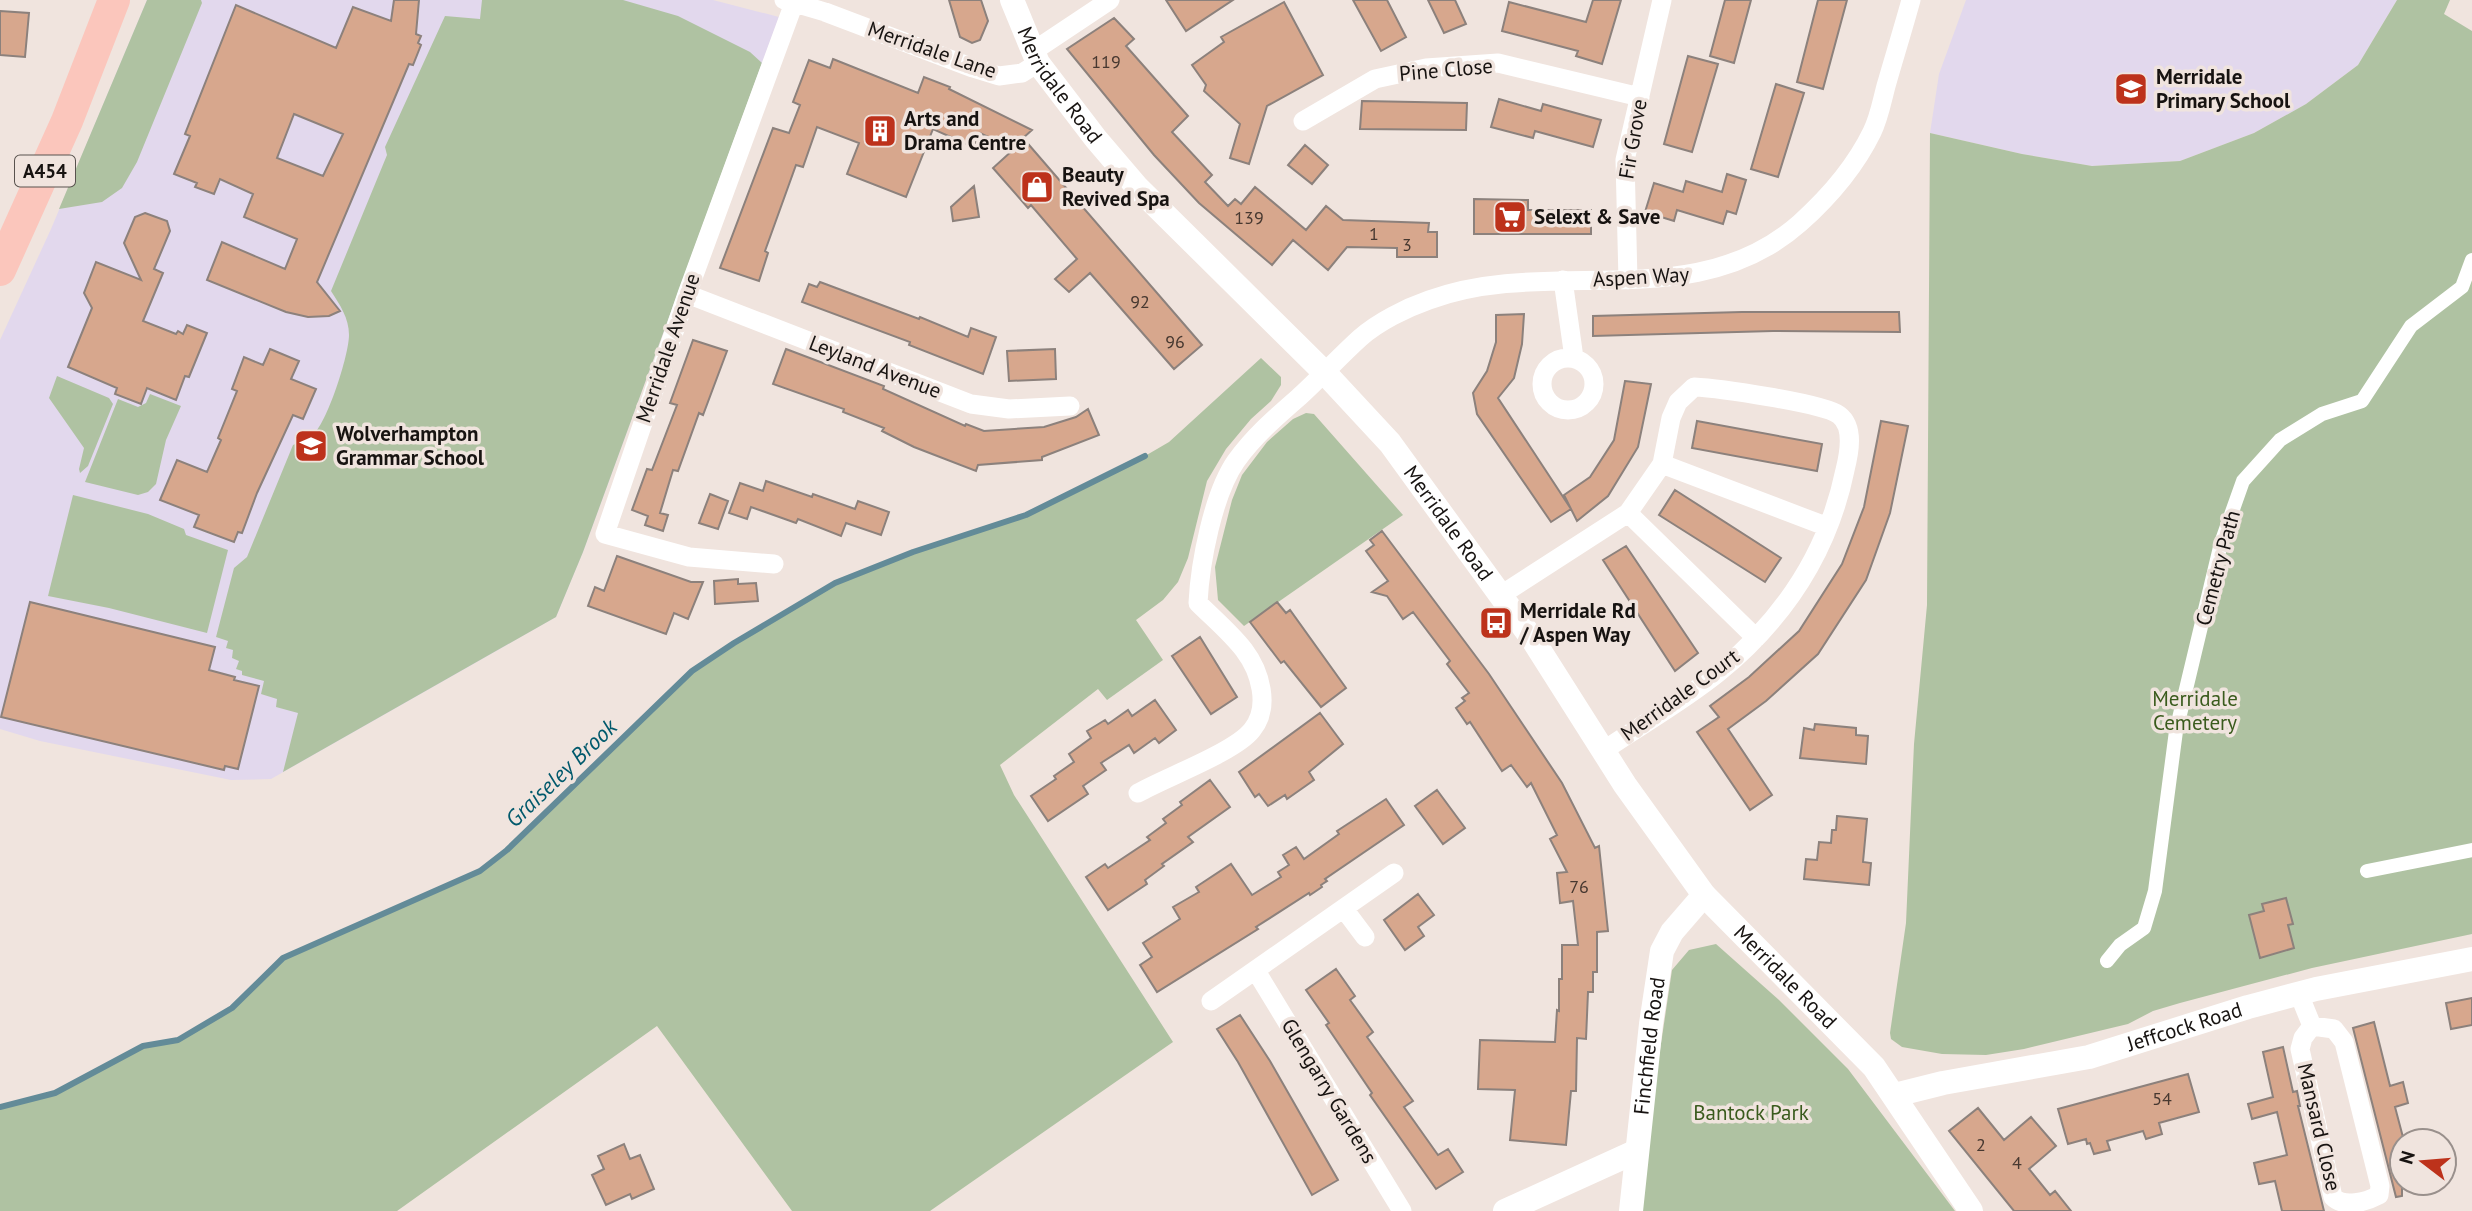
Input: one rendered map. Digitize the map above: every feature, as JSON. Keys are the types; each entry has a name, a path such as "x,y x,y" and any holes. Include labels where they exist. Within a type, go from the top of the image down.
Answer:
{"highway":[{"name":"A454","path":"0,270 67,121 114,0"}],"street":[{"name":"Merridale Road","path":"1012,0 1035,58 1096,139 1137,187 1325,373 1390,443 1533,640 1625,785 1704,895 1857,1048 1895,1095 1971,1211"},
{"name":"Merridale Lane","path":"789,1 999,76 1022,73 1035,58 1110,0"},
{"name":"Fir Grove","path":"1628,280 1625,160 1662,0"},
{"name":"Aspen Way","path":"1138,793 1233,746 1252,730 1259,716 1262,703 1261,685 1254,667 1244,650 1198,603 1199,577 1217,505 1235,463 1258,433 1362,337 1399,314 1430,300 1491,286 1563,280 1689,276 1713,270 1770,244 1799,224 1855,163 1873,130 1911,0"},
{"name":"Merridale Avenue","path":"774,564 689,556 605,534 789,1"},
{"name":"Pine Close","path":"1303,121 1375,79 1426,68 1498,63 1640,97"},
{"name":"Cemetry Path","path":"2107,961 2120,945 2144,928 2155,891 2176,731 2221,543 2244,481 2280,440 2322,414 2362,401 2411,326 2462,287 2472,260"},
{"path":"1563,280 1574,358"},
{"name":"Leyland Avenue","path":"687,294 971,404 1009,409 1070,406"},
{"name":"Merridale Court","path":"1501,596 1628,513 1662,464 1671,418 1678,402 1694,387 1715,388 1840,415 1849,430 1849,452 1844,479 1829,527 1802,583 1756,638 1717,674 1603,751"},
{"path":"1662,464 1829,527"},
{"name":"Merridale Court","path":"1628,513 1756,638"},
{"path":"2367,872 2472,850"},
{"path":"1211,1001 1394,873"},
{"name":"Finchfield Road","path":"1631,1211 1651,1024 1662,951 1672,932 1704,895"},
{"path":"1344,909 1365,937"},
{"name":"Jeffcock Road","path":"1895,1095 1943,1083 2089,1057 2298,994 2380,975 2472,959"},
{"name":"Glengarry Gardens","path":"1256,971 1402,1211"},
{"path":"2298,994 2312,1026"},
{"name":"Mansard Close","path":"2312,1026 2334,1029 2344,1042 2380,1186 2379,1195 2373,1198 2346,1204 2333,1196 2300,1049 2303,1038 2312,1026"},
{"path":"1505,1211 1637,1151"}],"shaded area":[{"name":"Wolverhampton Grammar School","path":"147,0 713,0 779,17 583,552 556,617 271,779 231,780 40,741 0,729 0,340 51,229"},
{"name":"Merridale Primary School","path":"1966,0 2397,0 2358,65 2306,104 2254,133 2180,161 2092,166 2022,154 1930,133 1939,74"}],"green space":[{"path":"147,0 201,0 202,3 137,162 122,188 102,202 59,209"},
{"path":"482,0 623,0 678,16 750,52 762,63 583,552 556,617 283,772 298,713 276,707 277,699 261,694 264,681 242,675 242,671 236,669 239,661 232,658 233,650 226,648 228,641 216,637 234,568 247,557 293,445 310,437 318,429 336,388 348,345 349,329 346,317 331,291 387,155 385,147 445,16 480,19"},
{"name":"Merridale Cemetery","path":"2397,0 2450,0 2444,14 2472,31 2472,934 2312,968 2153,1011 2128,1024 2024,1049 1986,1055 1942,1054 1902,1047 1891,1039 1890,1033 1906,923 1914,744 1927,605 1930,133 2022,154 2092,166 2180,161 2254,133 2306,104 2358,65"},
{"path":"1261,358 1281,377 1281,385 1271,401 1251,419 1226,449 1207,481 1188,558 1178,582 1163,600 1136,620 1163,660 1107,700 1098,689 1000,765 1014,795 1173,1042 930,1211 792,1211 657,1026 397,1211 0,1211 0,1107 55,1093 143,1046 178,1040 232,1008 283,958 480,871 507,850 692,671 734,643 835,583 913,552 1026,515 1145,456 1169,442"},
{"path":"57,376 109,398 113,404 88,466 80,473 84,448 49,398"},
{"path":"150,394 181,406 166,440 156,484 148,492 138,495 85,482 118,399 138,407 146,403"},
{"path":"1306,413 1314,414 1403,515 1244,626 1218,600 1215,567 1232,500 1242,475 1267,442 1293,419"},
{"path":"73,495 148,514 184,529 186,535 228,550 207,633 109,608 48,596"},
{"name":"Bantock Park","path":"1716,944 1779,1000 1848,1069 1955,1211 1636,1211 1672,970 1689,950"}],"building":[{"path":"394,0 419,0 416,34 421,36 418,43 421,45 413,65 409,64 317,282 340,311 329,316 308,317 286,312 207,280 222,242 285,269 297,239 244,217 253,194 220,179 214,194 195,187 197,183 174,174 190,136 185,134 236,5 336,48 353,7 391,21","holes":["294,114 343,134 323,176 277,158"]},
{"path":"949,0 981,0 988,21 980,40 972,43 960,37"},
{"path":"1166,0 1233,0 1186,31"},
{"path":"1353,0 1387,0 1406,37 1381,51"},
{"path":"1428,0 1455,0 1466,24 1444,33"},
{"path":"1593,0 1621,0 1602,64 1576,56 1578,51 1502,31 1509,2 1586,22"},
{"path":"1725,0 1751,0 1734,63 1710,56"},
{"path":"1818,0 1847,0 1823,89 1797,82"},
{"path":"1284,2 1323,75 1267,106 1249,164 1230,158 1240,124 1204,91 1206,85 1192,65 1224,42 1221,37"},
{"path":"0,11 29,13 25,57 0,55"},
{"path":"1114,18 1134,39 1126,46 1188,116 1172,132 1212,175 1205,182 1228,206 1235,199 1241,204 1255,187 1306,230 1326,206 1343,220 1429,223 1428,232 1437,232 1437,257 1397,257 1397,248 1347,247 1328,270 1293,240 1272,265 1199,203 1154,155 1067,49"},
{"path":"1688,56 1718,64 1692,152 1664,144"},
{"path":"833,59 918,93 924,77 950,87 949,89 1032,130 1023,138 1202,345 1174,369 1090,273 1069,292 1055,279 1077,259 1031,205 1028,208 993,168 1014,149 980,133 973,147 933,129 906,197 847,174 859,143 817,127 803,167 796,165 765,251 768,253 759,281 720,268 773,128 789,133 800,105 793,102 809,60 830,68"},
{"path":"1776,84 1804,93 1778,177 1751,169"},
{"path":"1499,99 1541,111 1543,104 1601,120 1593,147 1535,131 1533,138 1491,127"},
{"path":"1362,101 1467,103 1466,130 1360,129"},
{"path":"1305,145 1328,165 1312,184 1288,165"},
{"path":"1727,174 1746,180 1736,214 1727,211 1723,224 1677,210 1674,221 1645,212 1654,183 1683,192 1686,181 1722,192"},
{"path":"974,186 979,217 953,221 951,207"},
{"path":"1474,199 1528,200 1528,210 1591,210 1591,234 1474,234"},
{"path":"145,213 167,221 170,231 154,269 163,273 143,321 176,334 178,331 183,334 187,325 207,333 189,377 185,376 176,400 147,388 141,404 115,394 117,388 68,367 92,308 84,293 96,262 141,280 124,243 135,217"},
{"path":"820,282 968,337 971,328 996,337 983,374 909,345 910,342 802,302 809,284 817,287"},
{"path":"1899,312 1900,332 1773,331 1593,336 1593,316"},
{"path":"1524,314 1522,344 1514,378 1498,398 1571,509 1551,522 1477,414 1473,393 1487,371 1496,342 1496,315"},
{"path":"693,340 727,351 703,415 699,413 678,471 673,470 660,513 668,515 663,531 645,525 648,516 632,510 647,469 652,470 677,405 670,403"},
{"path":"270,349 299,361 291,379 316,389 303,419 293,415 257,493 242,533 238,532 234,542 194,527 199,515 160,500 177,460 207,472 237,391 232,389 244,357 263,365"},
{"path":"786,349 884,386 883,389 965,426 966,424 984,431 1044,427 1076,417 1088,409 1099,435 1042,457 1042,460 978,465 976,471 914,447 882,431 884,428 843,412 844,409 773,384"},
{"path":"1055,349 1056,379 1009,381 1007,351"},
{"path":"1625,381 1651,384 1638,447 1608,496 1577,521 1564,495 1590,477 1614,440"},
{"path":"1697,421 1822,444 1817,471 1692,448"},
{"path":"1881,421 1908,426 1890,513 1866,580 1818,654 1766,701 1728,729 1772,795 1750,810 1697,732 1719,717 1710,706 1749,677 1799,631 1842,564 1864,507"},
{"path":"766,481 855,509 858,501 889,512 881,535 846,523 841,536 798,519 796,523 751,507 747,519 729,513 740,483 763,491"},
{"path":"1675,490 1781,558 1765,582 1659,515"},
{"path":"710,494 728,501 718,529 699,523"},
{"path":"1382,531 1489,674 1562,783 1595,848 1599,846 1608,931 1597,932 1597,972 1593,972 1593,992 1588,992 1586,1039 1577,1038 1576,1091 1571,1091 1566,1145 1510,1140 1515,1090 1478,1089 1480,1040 1555,1042 1559,979 1562,979 1562,945 1578,945 1573,901 1560,903 1557,873 1567,872 1550,839 1557,835 1531,783 1527,787 1511,765 1502,771 1470,722 1467,724 1456,708 1465,701 1462,698 1469,693 1447,664 1450,661 1413,612 1403,619 1387,596 1372,592 1388,581 1366,551 1374,545 1370,540"},
{"path":"1626,546 1698,653 1675,671 1603,560"},
{"path":"617,556 691,582 703,582 688,619 674,613 666,634 588,606 595,587 604,591"},
{"path":"738,579 738,584 756,583 758,601 715,604 714,581"},
{"path":"30,602 215,647 209,670 259,686 238,769 225,766 224,770 1,717"},
{"path":"1277,602 1286,613 1290,610 1346,688 1321,707 1284,661 1281,663 1250,622"},
{"path":"1200,637 1237,697 1211,714 1172,656"},
{"path":"1155,700 1176,730 1159,743 1155,738 1134,753 1129,745 1101,763 1106,770 1083,786 1088,794 1048,821 1031,796 1056,779 1054,776 1074,762 1069,754 1091,738 1087,731 1105,720 1108,724 1128,710 1132,716"},
{"path":"1320,713 1343,744 1309,772 1314,780 1287,799 1285,795 1268,806 1259,794 1255,797 1239,772"},
{"path":"1815,724 1856,728 1856,735 1868,736 1866,764 1800,758 1804,728 1814,730"},
{"path":"1210,780 1230,807 1188,837 1193,842 1162,864 1164,866 1145,880 1147,884 1108,910 1086,877 1105,864 1108,868 1150,840 1147,837 1166,823 1163,819 1182,805 1180,802"},
{"path":"1437,790 1465,828 1443,844 1415,806"},
{"path":"1386,799 1404,825 1325,879 1327,881 1322,887 1157,992 1140,965 1152,957 1143,943 1180,919 1173,907 1199,892 1196,887 1231,864 1252,895 1281,877 1278,872 1289,865 1283,855 1296,847 1304,859 1339,834 1337,831"},
{"path":"1837,816 1867,819 1863,862 1871,863 1869,885 1804,879 1806,859 1817,860 1819,842 1831,843"},
{"path":"1418,894 1434,915 1418,927 1424,936 1405,950 1384,920"},
{"path":"2286,898 2293,924 2288,925 2294,948 2260,958 2249,915 2264,911 2262,904"},
{"path":"1336,969 1355,996 1350,1000 1373,1032 1367,1037 1413,1101 1404,1107 1438,1155 1448,1149 1463,1172 1436,1189 1370,1095 1372,1093 1306,990"},
{"path":"2472,998 2472,1025 2451,1029 2446,1003"},
{"path":"1240,1015 1270,1061 1338,1180 1312,1195 1217,1029"},
{"path":"2374,1022 2390,1086 2403,1082 2408,1103 2395,1107 2400,1127 2388,1127 2388,1166 2353,1028"},
{"path":"2283,1047 2293,1092 2297,1091 2298,1106 2324,1211 2282,1211 2275,1181 2259,1184 2254,1163 2287,1155 2277,1112 2252,1119 2248,1104 2273,1097 2263,1052"},
{"path":"2188,1074 2199,1112 2159,1123 2162,1134 2146,1139 2143,1131 2107,1141 2110,1150 2094,1154 2086,1139 2068,1144 2058,1109"},
{"path":"1978,1108 2004,1140 2031,1117 2056,1146 2029,1169 2050,1195 2055,1191 2071,1211 2014,1211 1949,1131"},
{"path":"624,1144 630,1159 640,1155 654,1189 632,1199 630,1194 606,1205 592,1175 604,1169 598,1156"}],"waterway":[{"name":"Graiseley Brook","path":"0,1107 55,1093 143,1046 178,1040 232,1008 283,958 480,871 507,850 692,671 835,583 913,552 1026,515 1145,456"}],"place":[{"name":"Merridale Primary School","path":"2131,89"},
{"name":"Arts and Drama Centre","path":"880,131"},
{"name":"Beauty Revived Spa","path":"1037,187"},
{"name":"Selext & Save","path":"1510,217"},
{"name":"Wolverhampton Grammar School","path":"311,446"},
{"name":"Merridale Rd / Aspen Way","path":"1496,623"}]}
